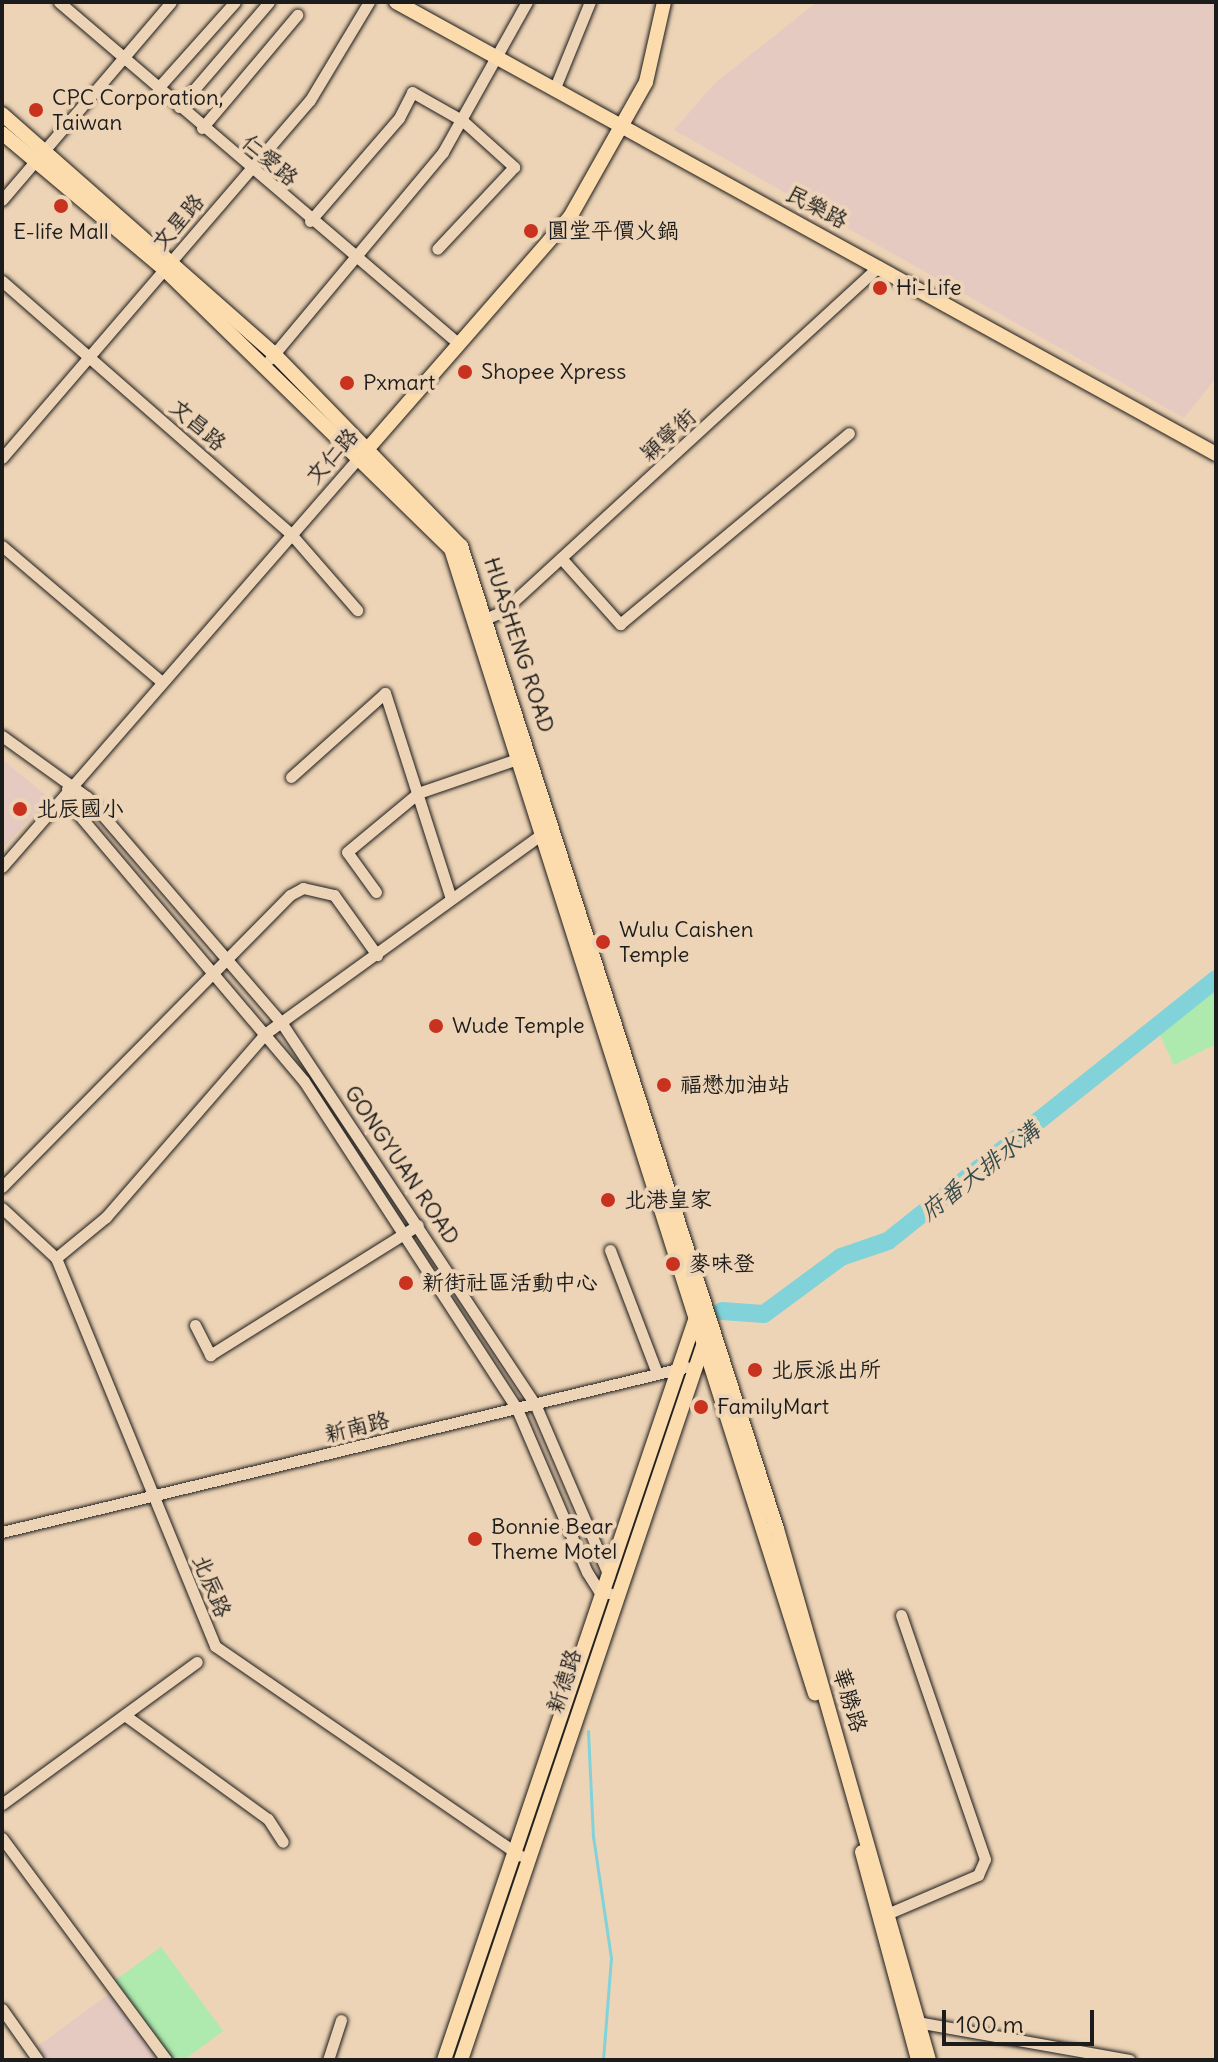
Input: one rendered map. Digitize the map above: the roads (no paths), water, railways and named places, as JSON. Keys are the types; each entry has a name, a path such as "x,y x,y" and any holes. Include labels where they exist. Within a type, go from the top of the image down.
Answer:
{"main road":[{"name":"民樂路","path":"396,2 1216,454"},
{"name":"文仁路","path":"365,452 570,217 624,128 646,82 664,2"},
{"name":"HUASHENG ROAD","path":"2,114 41,155 168,264 365,452 451,549 482,621 550,829 702,1317"},
{"name":"HUASHENG ROAD","path":"2,133 41,155"},
{"name":"HUASHENG ROAD","path":"482,621 520,758 550,829"},
{"path":"702,1317 703,1345 709,1360"},
{"path":"702,1317 709,1360"},
{"name":"新德路","path":"461,2060 607,1571 680,1368 702,1317"},
{"name":"新德路","path":"444,2060 522,1856 616,1593 709,1360"},
{"name":"華勝路","path":"709,1360 884,1916 912,2021 918,2060"},
{"name":"華勝路","path":"912,2021 929,2060"}],"street":[{"name":"仁愛路","path":"59,2 124,56 250,171 459,344"},
{"path":"2,200 171,2"},
{"path":"158,88 235,2"},
{"path":"179,107 269,2"},
{"name":"文星路","path":"2,458 310,100 369,2"},
{"path":"269,360 463,121 499,60 527,2"},
{"path":"554,90 590,2"},
{"path":"202,128 297,15"},
{"path":"310,221 399,118 412,92 463,121 514,167 437,249"},
{"name":"穎寧街","path":"482,621 561,558 879,266"},
{"name":"文昌路","path":"2,281 291,534 357,610"},
{"path":"561,558 620,624 849,433"},
{"name":"文仁路","path":"2,867 67,789 365,452"},
{"path":"2,546 162,682"},
{"path":"291,777 385,693 451,898"},
{"name":"GONGYUAN ROAD","path":"2,736 67,789 87,797 283,1025 535,1404 616,1593"},
{"path":"376,892 347,852 418,793 520,758"},
{"name":"GONGYUAN ROAD","path":"67,789 74,809 212,966 266,1033 404,1235 517,1409 600,1593"},
{"path":"56,1258 106,1217 266,1033 283,1025 451,898 550,829"},
{"path":"2,1187 212,966 290,895 303,888 334,895 377,955"},
{"name":"北辰路","path":"2,1208 56,1258 215,1646 522,1856"},
{"path":"195,1325 210,1355 418,1225"},
{"path":"610,1250 657,1373"},
{"name":"新南路","path":"2,1532 709,1360"},
{"path":"600,1593 616,1593"},
{"path":"884,1916 978,1875 985,1859 901,1615"},
{"path":"2,1804 197,1662"},
{"path":"126,1716 268,1819 283,1842"},
{"path":"2,1838 166,2060"},
{"path":"2,2009 38,2060"},
{"path":"328,2060 341,2020"},
{"path":"912,2021 1130,2060"}],"waterway":[{"name":"府番大排水溝","path":"722,1311 764,1314 841,1257 888,1241 1216,979"},
{"path":"588,1731 593,1836 611,1958 603,2060"}],"place":[{"name":"CPC Corporation, Taiwan","path":"36,110"},
{"name":"E-life Mall","path":"61,206"},
{"name":"圓堂平價火鍋","path":"531,231"},
{"name":"Hi-Life","path":"880,288"},
{"name":"Shopee Xpress","path":"465,372"},
{"name":"Pxmart","path":"347,383"},
{"name":"北辰國小","path":"20,809"},
{"name":"Wulu Caishen Temple","path":"603,942"},
{"name":"Wude Temple","path":"436,1026"},
{"name":"福懋加油站","path":"664,1085"},
{"name":"北港皇家","path":"608,1200"},
{"name":"麥味登","path":"673,1264"},
{"name":"新街社區活動中心","path":"406,1283"},
{"name":"北辰派出所","path":"755,1370"},
{"name":"FamilyMart","path":"701,1407"},
{"name":"Bonnie Bear Theme Motel","path":"475,1539"}]}
